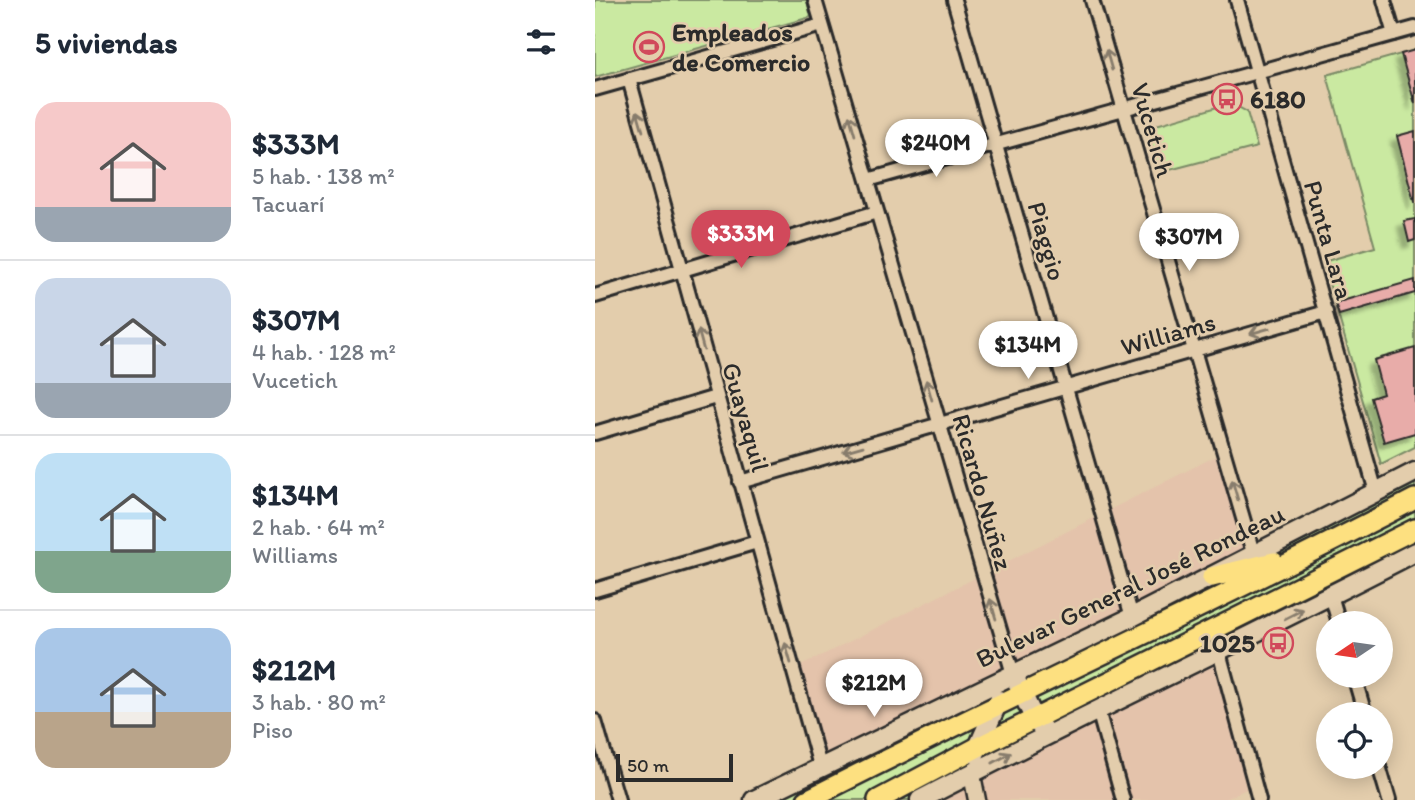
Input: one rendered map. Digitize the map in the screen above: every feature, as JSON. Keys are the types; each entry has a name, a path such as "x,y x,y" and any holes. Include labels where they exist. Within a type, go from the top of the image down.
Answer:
{"main road":[{"name":"Bulevar General José Rondeau","path":"754,800 1132,617 1415,472"},
{"name":"Bulevar General José Rondeau","path":"807,800 954,725 1309,554 1415,499"},
{"path":"920,800 972,775 1041,727 1415,529"},
{"path":"878,800 970,751 1098,709 1219,652 1415,552"},
{"path":"1212,577 1309,554"},
{"path":"1013,674 1041,727"},
{"path":"970,751 1013,674"},
{"path":"947,706 954,725 970,751 972,775"}],"street":[{"name":"Ricardo Nuñez","path":"815,0 1013,674"},
{"name":"Piaggio","path":"954,0 1132,617"},
{"name":"Vucetich","path":"1092,0 1254,555"},
{"name":"Punta Lara","path":"1237,0 1376,492"},
{"path":"1384,0 1394,34"},
{"path":"595,89 822,25"},
{"path":"868,180 1415,28"},
{"name":"Guayaquil","path":"629,79 820,766"},
{"path":"595,296 877,212"},
{"name":"Williams","path":"740,482 1326,312"},
{"path":"595,433 716,397"},
{"path":"595,590 757,542"},
{"path":"1331,595 1336,611"},
{"path":"1219,652 1259,800"},
{"path":"1098,709 1123,800"},
{"path":"595,721 618,800"},
{"path":"972,775 977,800"},
{"path":"1383,779 1389,800"}],"shaded area":[{"path":"1224,452 1254,556 1219,652 1246,789 1224,800 754,800 820,766 793,670"}],"green space":[{"name":"Empleados de Comercio","path":"595,0 807,0 811,17 595,77"},
{"path":"1415,50 1415,447 1381,464 1323,262 1375,247 1327,75"},
{"path":"1231,103 1247,112 1257,147 1158,173 1149,136 1156,125"},
{"path":"1415,472 1415,552 920,800 754,800"}],"building":[{"path":"1415,50 1415,104 1401,54"},
{"path":"1415,131 1415,202 1414,202 1397,136"},
{"path":"1415,219 1415,240 1409,242 1404,221"},
{"path":"1415,280 1415,293 1339,315 1335,303"},
{"path":"1415,348 1415,433 1384,442 1371,398 1383,394 1374,360"}],"place":[{"name":"Empleados de Comercio","path":"649,47"},
{"name":"6180","path":"1227,99"},
{"name":"1025","path":"1278,643"}]}
